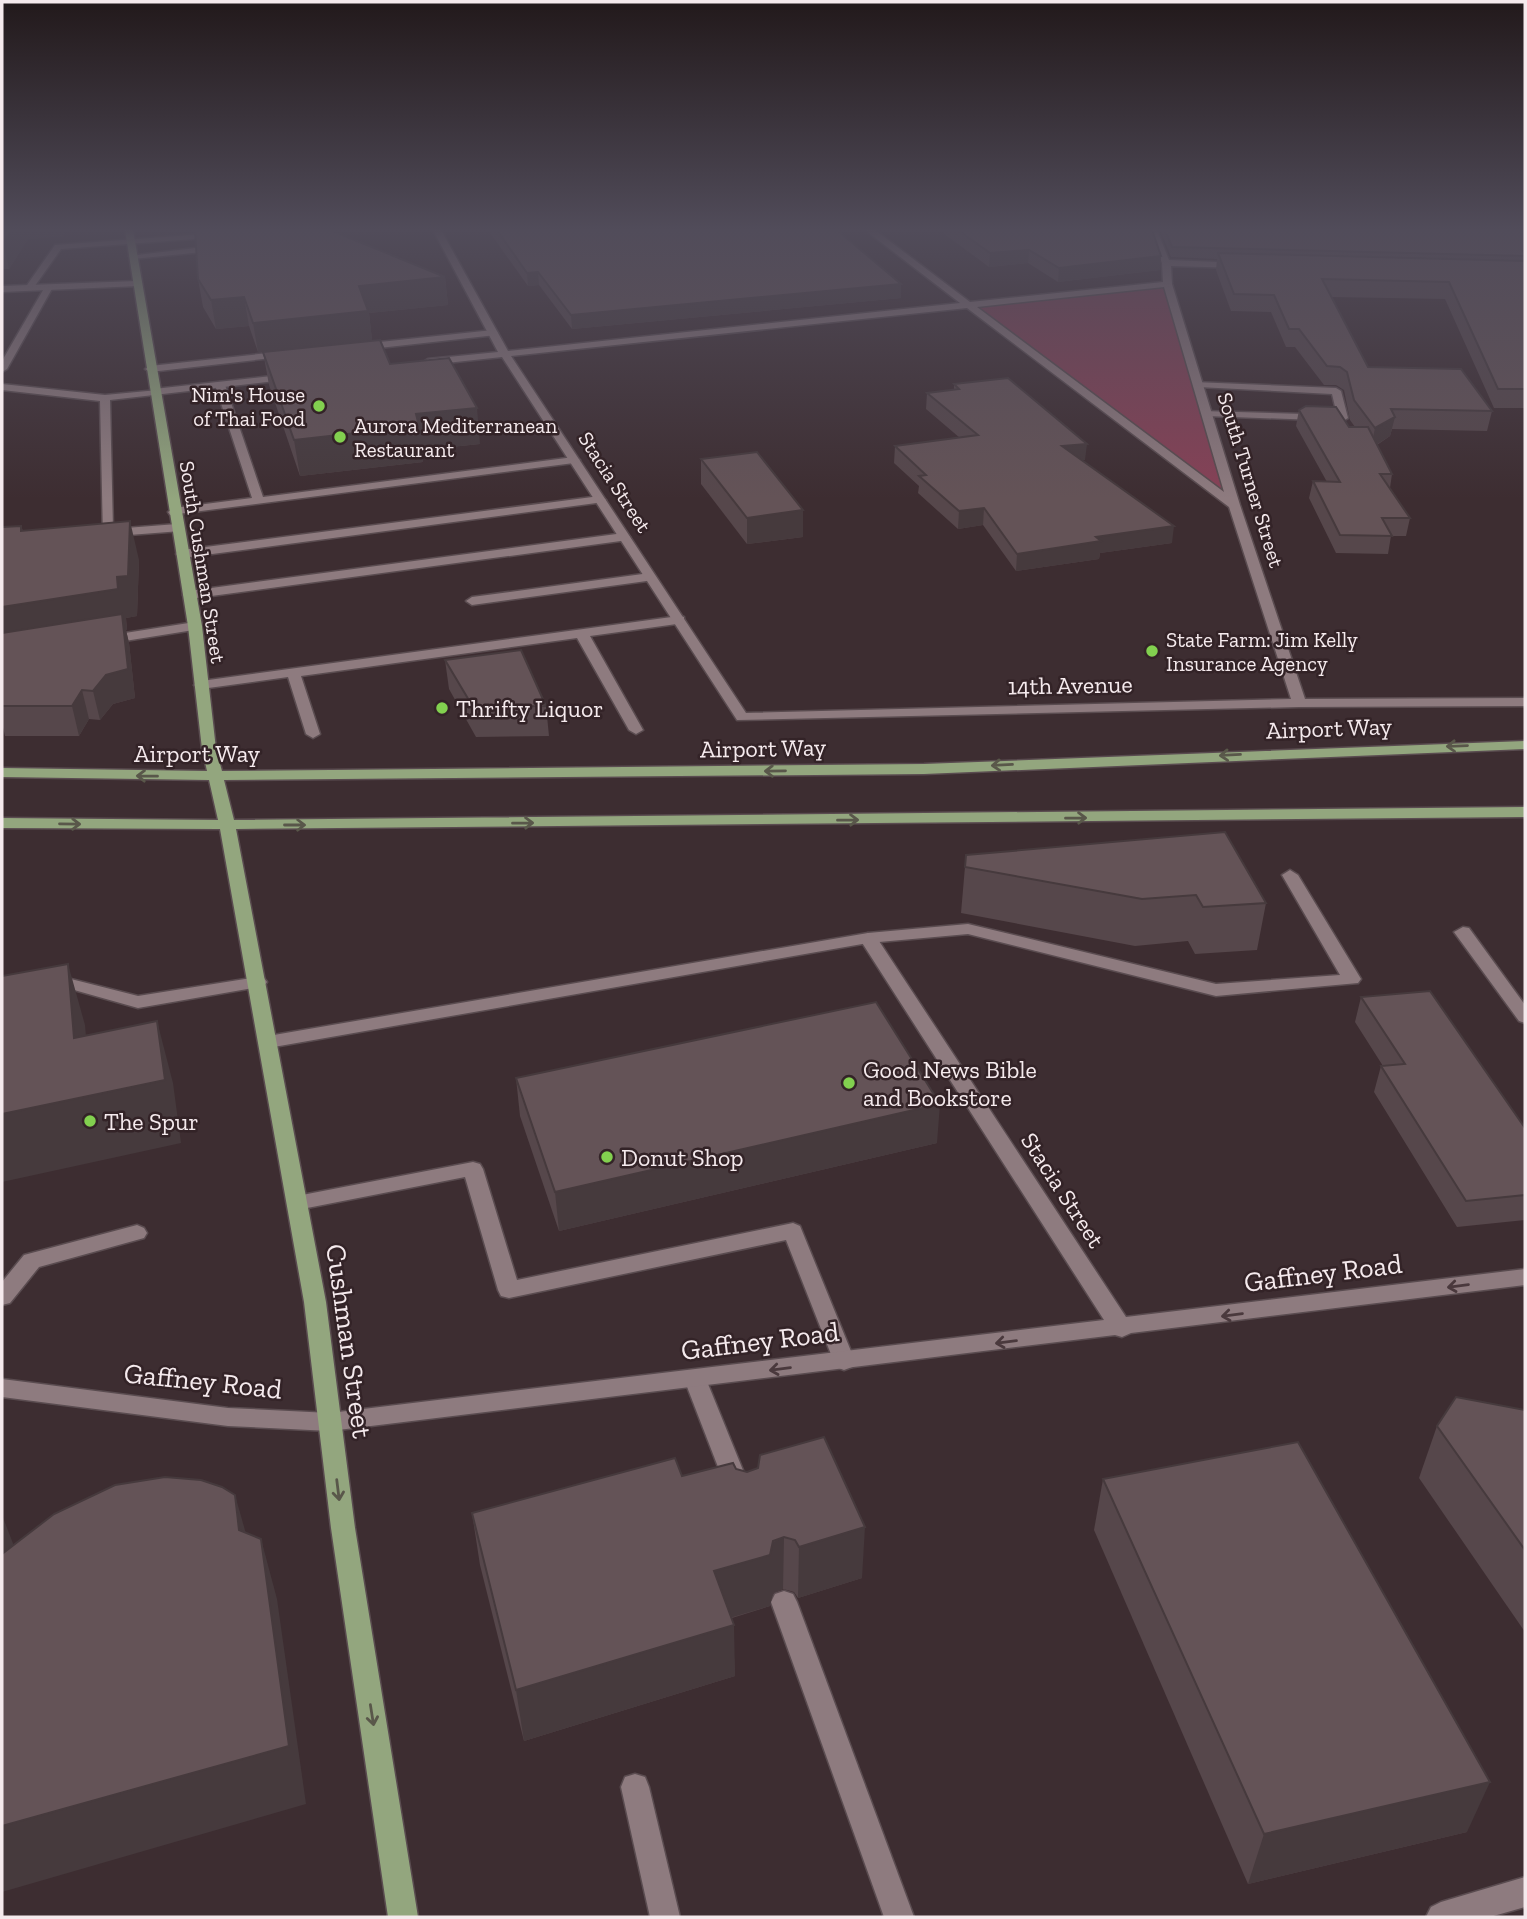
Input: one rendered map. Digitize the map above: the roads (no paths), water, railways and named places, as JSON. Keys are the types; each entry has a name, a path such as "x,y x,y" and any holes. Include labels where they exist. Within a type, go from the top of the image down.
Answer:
{"main road":[{"name":"South Cushman Street","path":"142,320 195,626 209,749 216,776"},
{"name":"Airport Way","path":"2,773 216,776 925,769 1525,744"},
{"name":"Cushman Street","path":"216,776 258,982 314,1302 343,1528 403,1917"},
{"path":"2,823 227,825 1525,812"}],"street":[{"path":"2,369 30,320"},
{"name":"Stacia Street","path":"486,320 504,353 743,717"},
{"path":"409,364 827,320"},
{"path":"986,320 1234,505"},
{"name":"South Turner Street","path":"1179,320 1234,505 1298,703"},
{"path":"356,347 493,333"},
{"path":"150,369 301,353"},
{"path":"2,387 106,398 301,376"},
{"path":"1198,384 1336,391 1343,418 1206,413"},
{"path":"220,385 259,501"},
{"path":"106,398 100,534 177,528"},
{"path":"174,512 574,460"},
{"path":"182,554 600,500"},
{"path":"189,595 624,537"},
{"path":"472,601 650,577"},
{"path":"201,685 679,620"},
{"path":"84,643 195,626"},
{"path":"581,633 636,730"},
{"path":"293,672 313,734"},
{"name":"14th Avenue","path":"743,717 1298,703 1525,702"},
{"path":"268,1042 868,939 968,929 1216,990 1352,979 1290,875"},
{"path":"1463,932 1525,1017"},
{"name":"Stacia Street","path":"868,939 1122,1328"},
{"path":"28,990 66,983 138,1002 258,982"},
{"path":"297,1203 473,1169 509,1290 793,1231 844,1361"},
{"path":"2,1297 32,1261 137,1233"},
{"name":"Gaffney Road","path":"2,1388 228,1416 330,1422 1525,1277"},
{"path":"695,1379 747,1511"},
{"path":"784,1602 899,1917"},
{"path":"635,1787 665,1917"},
{"path":"1441,1917 1525,1892"}],"place":[{"name":"Nim's House of Thai Food","path":"319,406"},
{"name":"Aurora Mediterranean Restaurant","path":"340,437"},
{"name":"State Farm: Jim Kelly Insurance Agency","path":"1152,651"},
{"name":"Thrifty Liquor","path":"442,708"},
{"name":"Good News Bible and Bookstore","path":"849,1083"},
{"name":"The Spur","path":"90,1121"},
{"name":"Donut Shop","path":"607,1157"}]}
